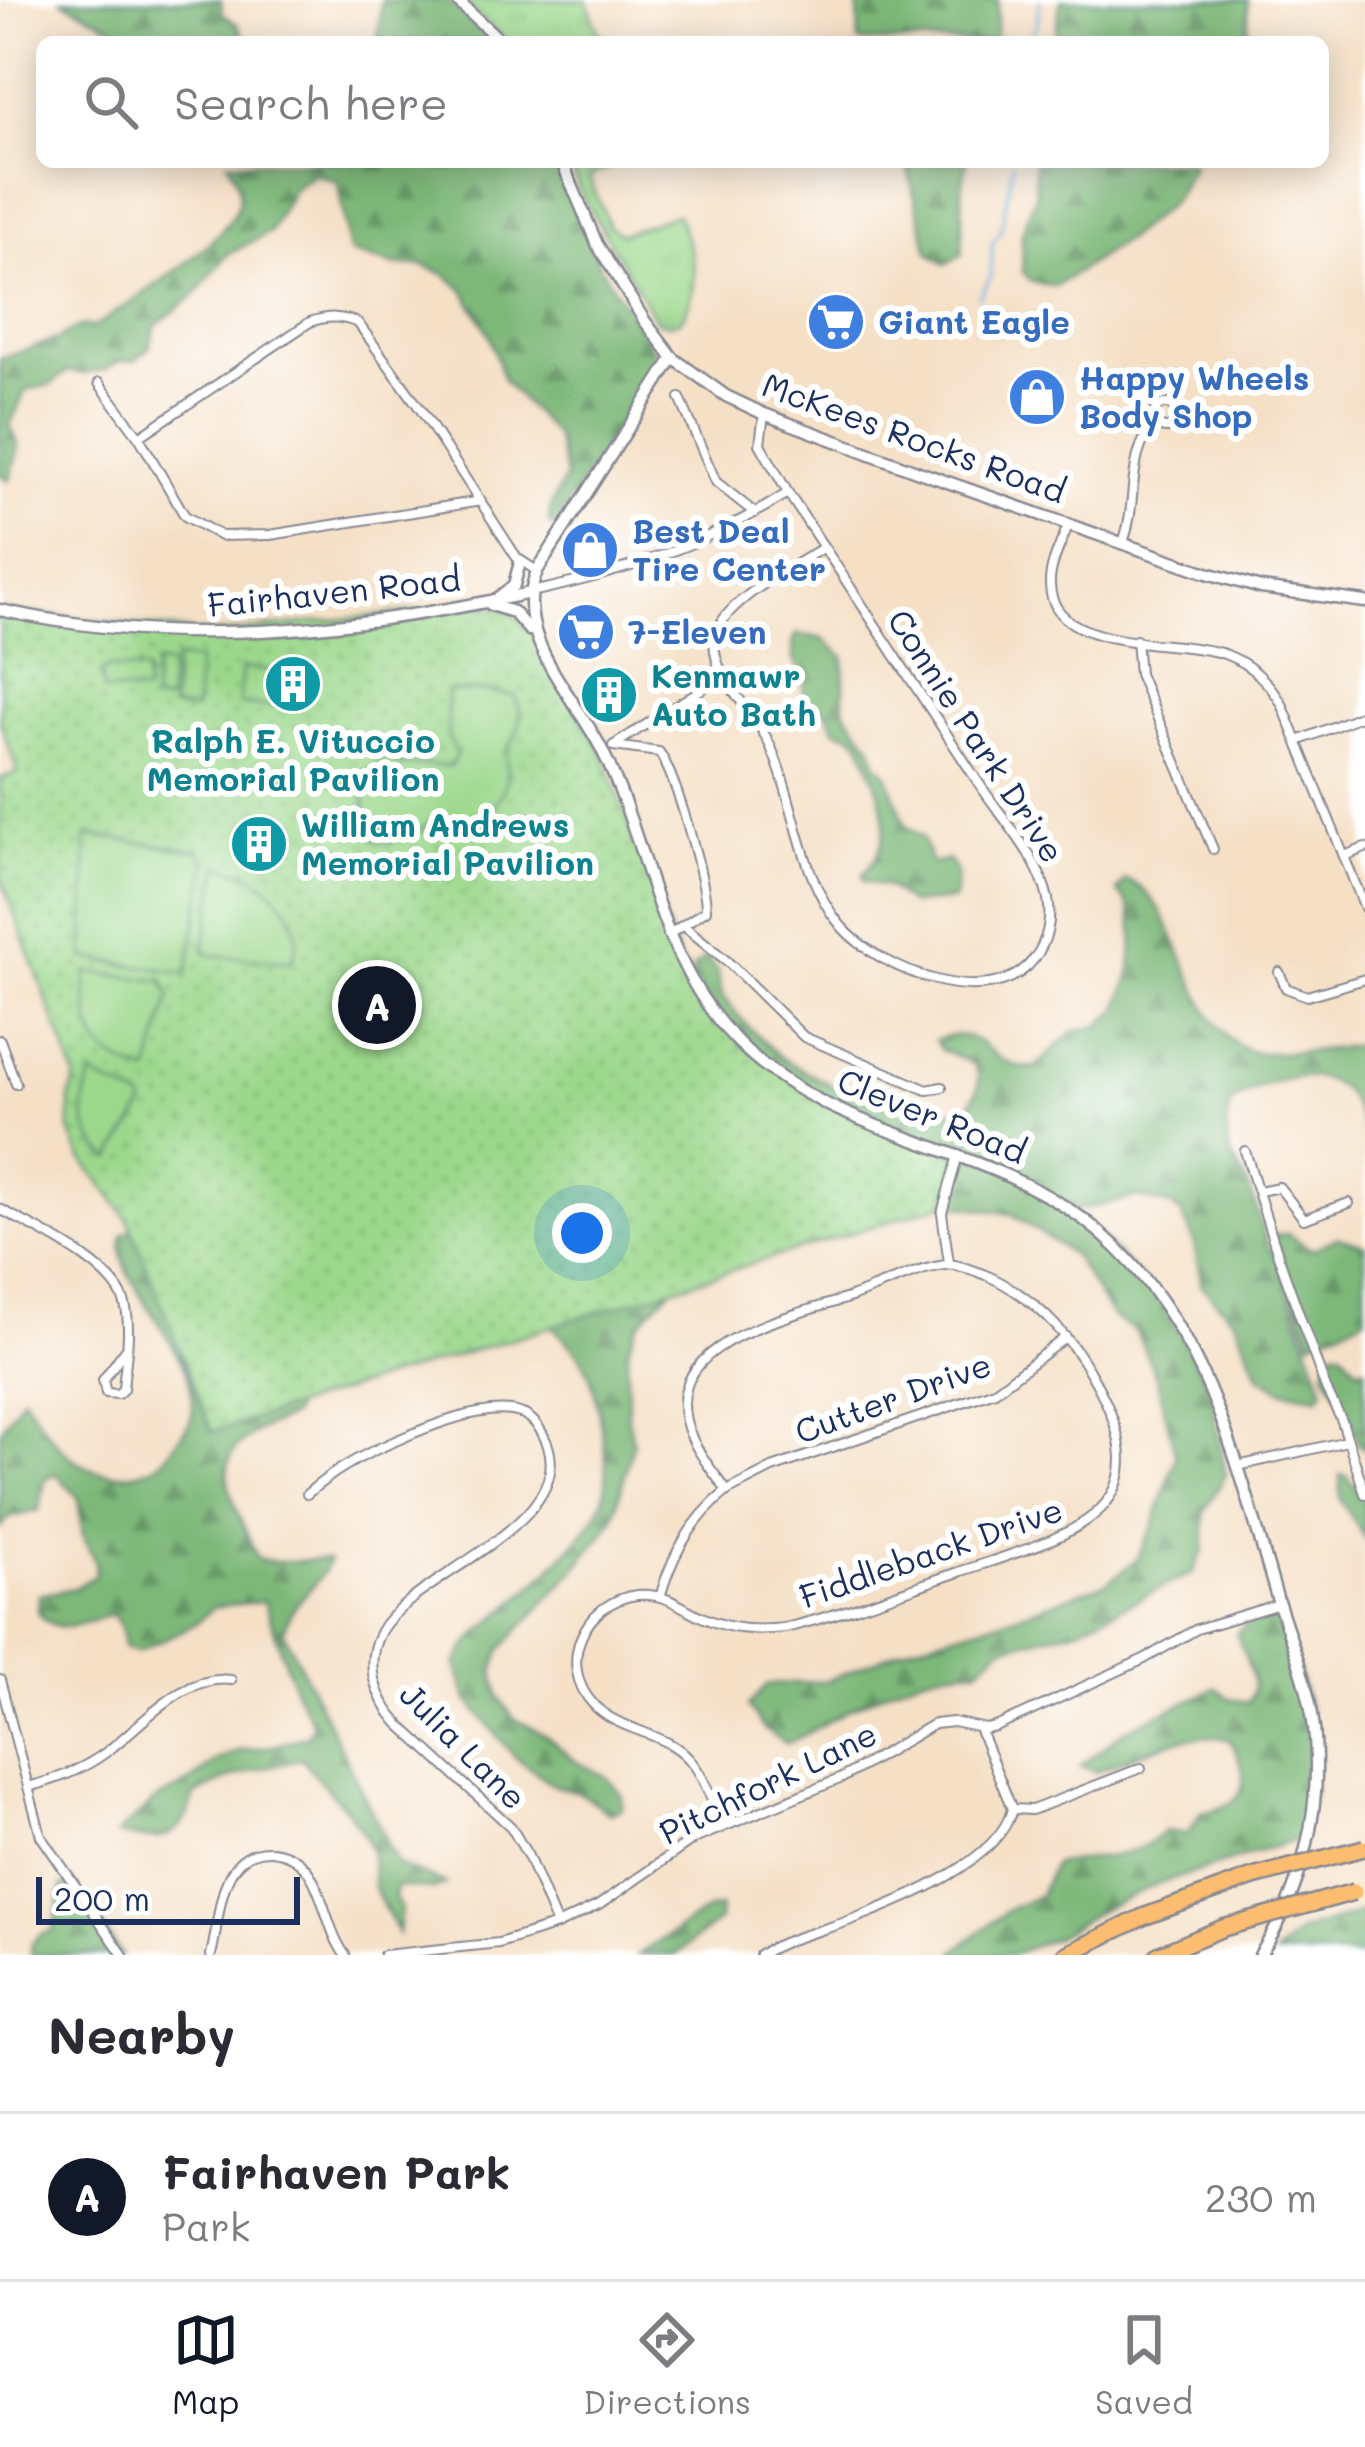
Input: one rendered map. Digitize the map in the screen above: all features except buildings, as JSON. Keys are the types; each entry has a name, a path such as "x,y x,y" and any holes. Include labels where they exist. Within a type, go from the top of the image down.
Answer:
{"highway":[{"path":"1065,1955 1143,1917 1253,1877 1365,1848"},
{"path":"1158,1955 1223,1928 1359,1890"}],"street":[{"path":"455,0 495,36"},
{"name":"McKees Rocks Road","path":"565,168 597,244 632,302 673,358 707,384 764,414 1123,543 1261,588 1365,602"},
{"path":"139,437 310,322 343,317 358,323 520,562 536,571"},
{"name":"Clever Road","path":"673,358 536,571 529,617 538,642 607,748 667,935 717,1019 788,1083 861,1121 958,1155 1054,1199 1084,1220 1127,1259 1156,1294 1197,1358 1238,1466 1315,1736 1316,1788 1305,1854 1286,1910 1260,1955"},
{"path":"99,383 139,437 185,516 220,536 270,535 481,501"},
{"path":"680,398 716,482 756,513"},
{"name":"Connie Park Drive","path":"724,675 767,738 817,884 826,905 850,934 892,962 966,987 995,985 1026,968 1046,936 1050,916 1044,885 788,494 760,444 764,414"},
{"path":"1123,543 1134,506 1136,457 1155,422"},
{"path":"530,592 617,573 756,513 788,494"},
{"path":"1069,523 1050,576 1059,614 1078,630 1215,651 1243,662 1276,693 1365,908"},
{"path":"607,748 724,675 715,651 724,616 824,547"},
{"path":"491,601 514,585 520,562"},
{"name":"Fairhaven Road","path":"0,610 99,627 260,634 530,592"},
{"path":"476,604 513,612 538,642"},
{"path":"1136,640 1139,674 1213,849"},
{"path":"1298,741 1365,714"},
{"path":"607,748 653,749 667,766 706,904 702,914 667,935"},
{"path":"1344,856 1365,848"},
{"path":"684,926 804,1037 927,1090 942,1087"},
{"path":"1279,972 1286,988 1307,996 1365,979"},
{"path":"0,1040 16,1084"},
{"path":"1245,1151 1365,1493"},
{"path":"722,1825 697,1770 684,1754 602,1712 580,1681 579,1642 598,1611 629,1596 661,1594 691,1527 727,1491 698,1451 685,1418 688,1384 697,1366 711,1349 746,1333 949,1263 942,1213 958,1155"},
{"path":"1259,1191 1279,1187 1304,1219 1349,1203"},
{"path":"0,1209 92,1264 116,1284 127,1312 123,1389 118,1394 106,1393 104,1380 125,1350"},
{"name":"Fiddleback Drive","path":"661,1594 724,1625 761,1631 785,1628 1042,1544 1084,1526 1113,1493 1122,1450 1112,1414 1066,1337 1022,1295 949,1263"},
{"name":"Cutter Drive","path":"727,1491 772,1468 995,1391 1066,1337"},
{"name":"Julia Lane","path":"307,1494 358,1458 444,1423 500,1411 530,1417 539,1428 551,1462 542,1491 512,1526 392,1616 375,1644 373,1676 385,1708 398,1723 511,1827 557,1924"},
{"path":"1238,1466 1348,1441"},
{"name":"Pitchfork Lane","path":"384,1955 482,1950 557,1924 598,1905 722,1825 842,1778 934,1724 996,1726 1144,1659 1197,1629 1279,1604"},
{"path":"0,1680 41,1836 123,1955"},
{"path":"28,1787 94,1760 173,1698 204,1681 231,1680"},
{"path":"760,1955 911,1894 984,1853 1005,1829 1012,1809 979,1728"},
{"path":"1012,1809 1032,1810 1141,1768"},
{"path":"212,1955 228,1875 237,1862 263,1851 279,1852 304,1865 345,1955"}],"green space":[{"path":"62,0 221,0 222,14 237,24 243,36 125,36"},
{"path":"382,0 446,0 485,36 378,36"},
{"path":"462,0 587,0 600,36 501,36"},
{"path":"858,0 998,0 995,36 859,36"},
{"path":"1061,0 1248,0 1248,36 1055,36"},
{"path":"231,168 558,168 600,266 654,350 649,375 556,524 550,526 550,513 566,477 555,435 504,381 489,334 464,290 445,274 422,265 397,266 349,252 338,182 315,173 294,188 270,232 227,255 195,295 156,325 149,348 135,360 84,374 68,371 50,385 26,390 10,425 19,446 10,480 0,475 0,359 83,325 93,328 195,256 237,207"},
{"path":"571,168 608,168 589,177 609,226 621,234 677,214 694,268 692,294 680,321 656,321 580,192"},
{"path":"908,168 966,168 962,254 945,264 929,253"},
{"path":"1034,168 1191,168 1172,202 1056,286 1032,282 1023,272 1022,233 1036,194"},
{"path":"476,604 513,612 538,642 602,751 679,959 742,1046 835,1108 958,1155 944,1204 212,1432 128,1219 81,1157 70,1131 70,1096 76,1078 0,875 0,779 18,772 0,723 0,610 215,634"},
{"path":"798,634 824,639 844,657 844,710 871,745 906,826 922,837 930,861 947,860 954,869 954,900 910,904 888,887 864,881 862,875 883,837 881,797 856,738 835,729 827,711 803,704 804,680 793,657"},
{"path":"175,659 198,661 195,710 172,708"},
{"path":"155,664 170,665 168,702 153,701"},
{"path":"107,668 146,671 146,692 104,691 101,673"},
{"path":"242,668 283,672 281,707 239,704"},
{"path":"447,691 515,696 519,726 505,752 507,778 502,793 485,814 454,820 435,815 410,836 378,842 365,831 365,773 382,760 396,759 397,765 451,766 457,752 448,738"},
{"path":"87,835 199,851 207,863 187,973 84,958"},
{"path":"219,866 252,877 280,899 296,928 291,962 209,955 204,949"},
{"path":"1125,880 1144,890 1159,909 1210,1013 1226,1035 1246,1050 1285,1053 1365,1044 1365,1133 1342,1089 1330,1081 1302,1077 1271,1083 1231,1102 1226,1127 1229,1151 1251,1192 1324,1389 1319,1396 1282,1390 1260,1377 1235,1320 1202,1286 1193,1239 1182,1214 1172,1206 1137,1197 1079,1210 1024,1182 1084,1220 1156,1294 1210,1388 1226,1475 1204,1512 1204,1550 1192,1573 1079,1628 1002,1647 978,1669 928,1675 903,1684 787,1744 764,1729 748,1706 767,1685 826,1681 910,1646 1107,1583 1137,1560 1153,1527 1176,1457 1157,1379 1136,1331 1112,1317 1073,1255 1012,1214 944,1203 672,1288 638,1324 627,1351 633,1443 613,1520 573,1572 502,1648 494,1672 499,1698 514,1718 605,1776 622,1795 622,1808 610,1813 579,1792 555,1786 514,1756 467,1699 456,1665 480,1632 575,1542 602,1502 606,1461 595,1391 580,1356 551,1326 295,1406 292,1416 242,1442 227,1472 236,1509 257,1558 329,1560 291,1613 284,1633 398,1865 446,1884 434,1889 396,1886 394,1899 401,1909 398,1933 375,1890 368,1843 302,1758 207,1788 195,1795 183,1822 168,1835 146,1839 117,1835 154,1801 187,1784 216,1761 238,1751 308,1735 313,1724 296,1693 264,1601 214,1607 195,1624 137,1652 124,1648 122,1629 113,1614 64,1627 38,1612 39,1595 75,1588 94,1576 96,1564 83,1536 78,1497 56,1474 45,1480 39,1510 9,1518 0,1527 0,1431 23,1396 67,1454 106,1473 130,1474 152,1467 166,1456 191,1419 192,1393 184,1368 128,1271 122,1251 124,1234 672,964 765,1076 860,1118 785,1075 738,1039 703,994 693,968 706,957 717,971 722,996 783,1059 838,1089 892,1106 909,1100 945,1112 969,1106 978,1085 974,1064 941,1050 935,1040 966,1036 1007,1062 1035,1067 1074,1031 1098,1027 1117,1011 1130,977 1134,935 1129,905 1117,891"},
{"path":"86,972 163,981 170,996 149,1073 113,1058 95,1037"},
{"path":"92,1076 143,1100 144,1107 111,1159 94,1142 85,1122"},
{"path":"1288,1234 1312,1250 1338,1237 1365,1245 1365,1317 1311,1341 1273,1235"},
{"path":"1334,1350 1341,1350 1358,1368 1365,1367 1365,1449 1325,1371"},
{"path":"1340,1475 1346,1475 1365,1500 1365,1538 1341,1501"},
{"path":"1256,1618 1272,1619 1286,1631 1309,1708 1314,1788 1301,1838 1155,1885 1011,1955 954,1955 1008,1910 1040,1895 1053,1864 1126,1853 1165,1831 1188,1834 1201,1812 1237,1797 1242,1766 1230,1740 1179,1740 1096,1772 1080,1766 1125,1730 1216,1688 1230,1699 1248,1702 1253,1677 1237,1632"},
{"path":"73,1883 122,1955 31,1955 32,1943 53,1931 63,1885"},
{"path":"720,1907 719,1920 675,1955 638,1955 709,1909"},
{"path":"1365,1911 1365,1955 1275,1955 1299,1932"}],"waterway":[{"path":"1031,36 1040,0"},
{"path":"979,297 991,277 992,244 1001,230 1012,168"},
{"path":"1361,1940 1363,1955"}],"place":[{"name":"Giant Eagle","path":"836,322"},
{"name":"Happy Wheels Body Shop","path":"1037,397"},
{"name":"Best Deal Tire Center","path":"590,550"},
{"name":"7-Eleven","path":"586,632"},
{"name":"Ralph E. Vituccio Memorial Pavilion","path":"293,684"},
{"name":"Kenmawr Auto Bath","path":"609,695"},
{"name":"William Andrews Memorial Pavilion","path":"259,844"},
{"name":"Fairhaven Park","path":"377,1005"}]}
